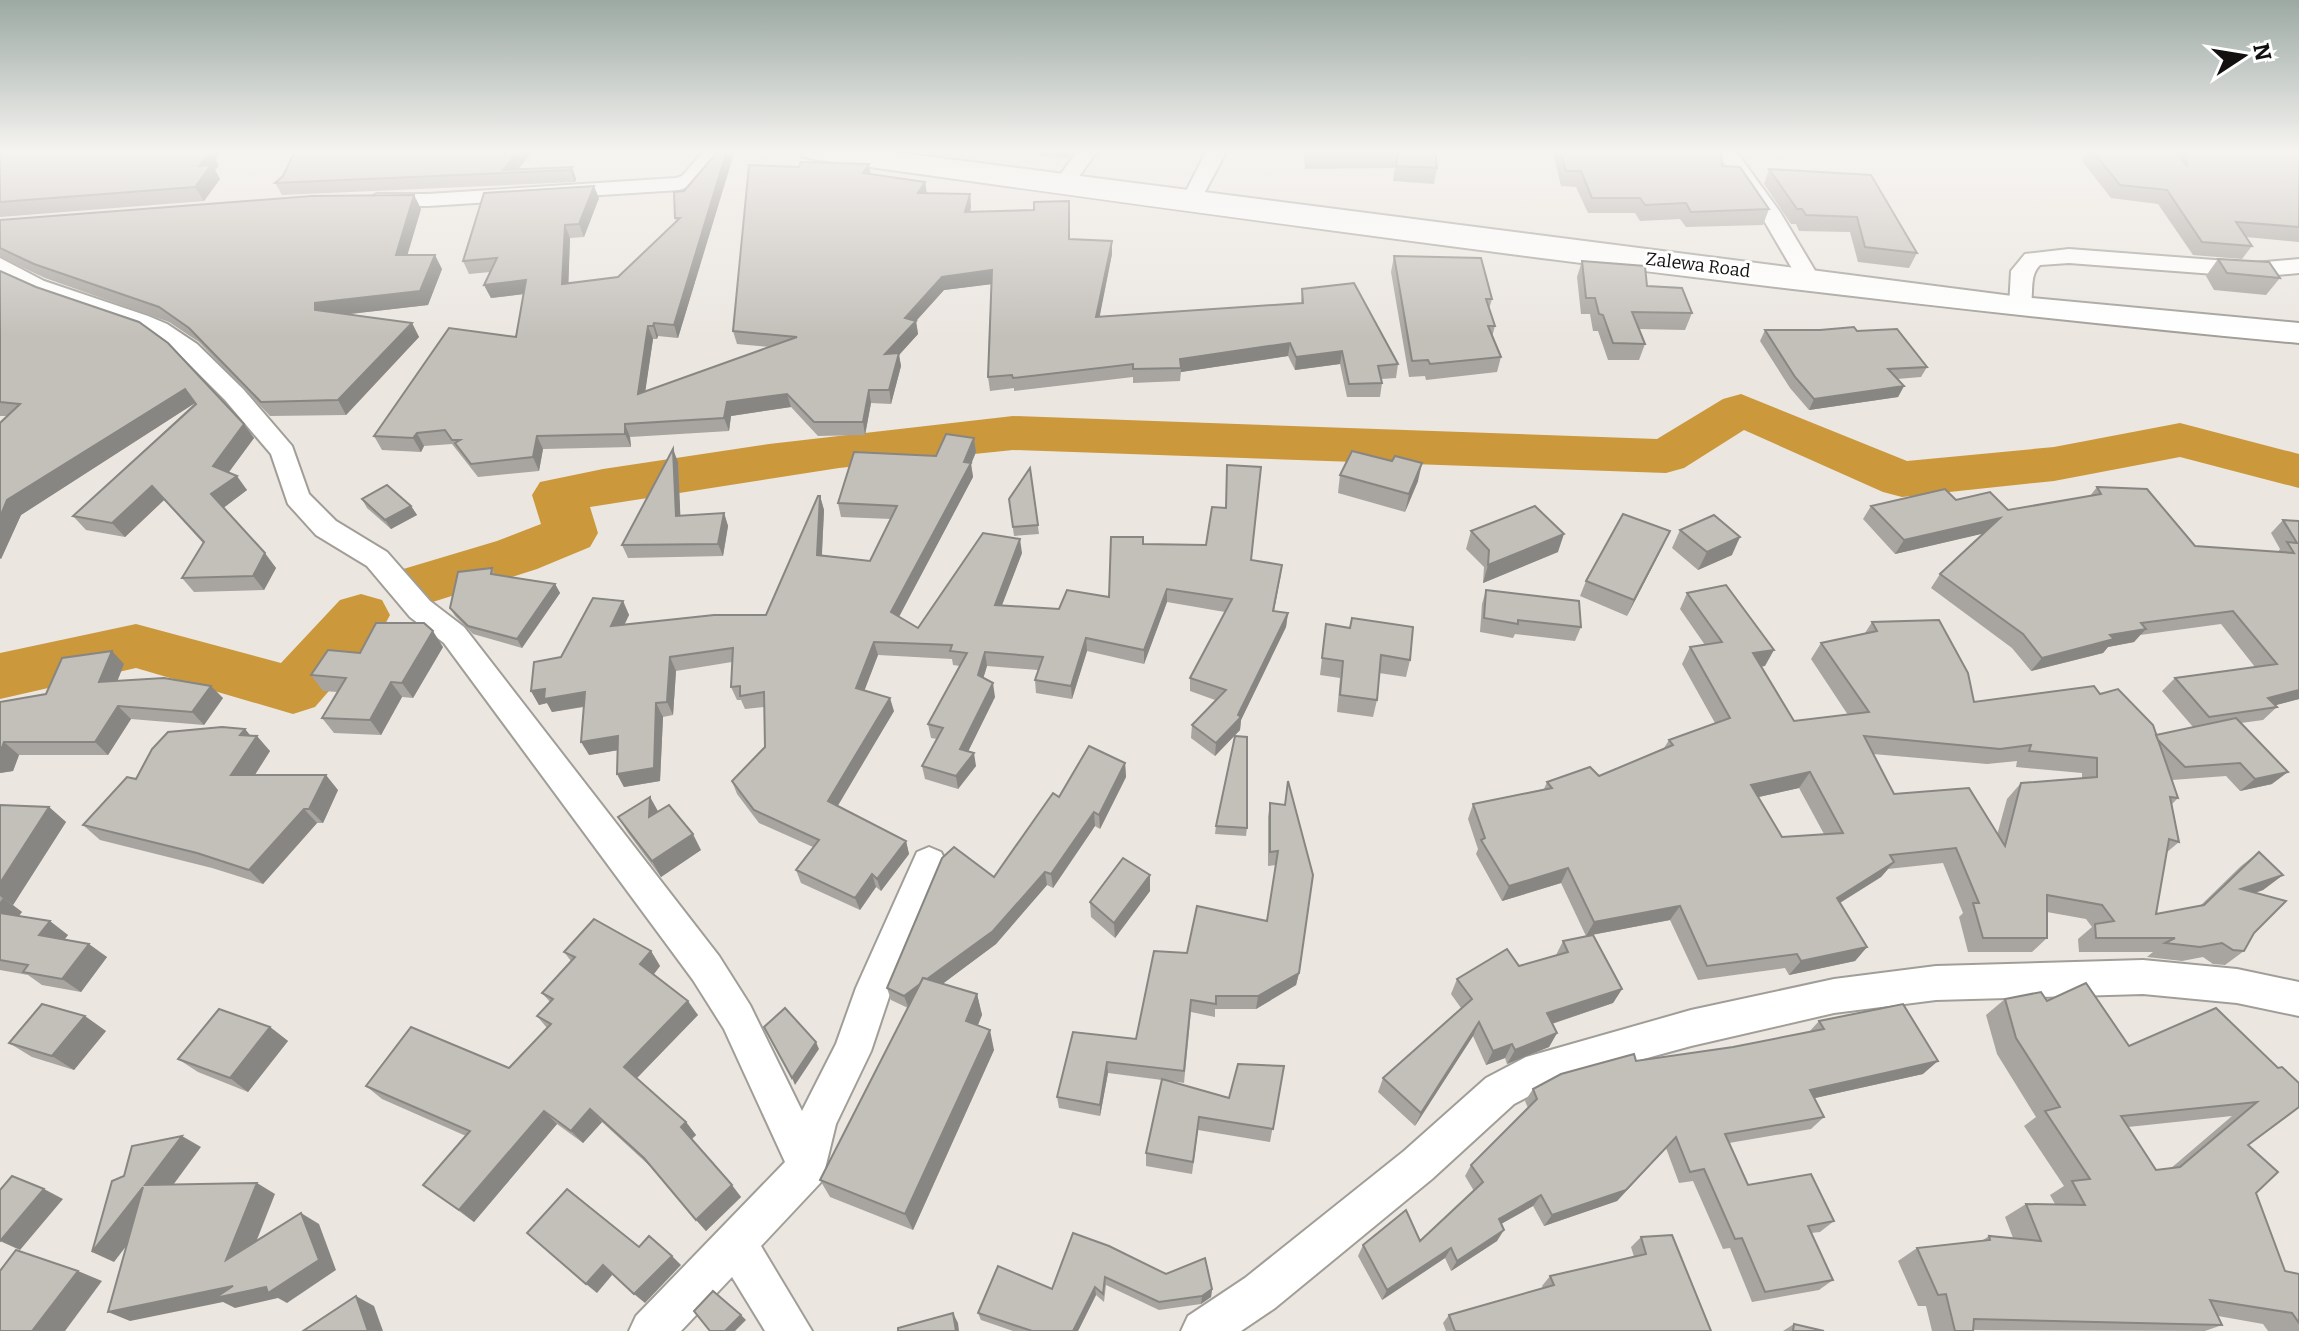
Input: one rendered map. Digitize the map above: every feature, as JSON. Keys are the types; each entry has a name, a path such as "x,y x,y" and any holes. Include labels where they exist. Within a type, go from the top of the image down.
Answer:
{"highway":[{"name":"Zalewa Road","path":"1279,212 2020,307 2299,333"}],"street":[{"path":"1769,212 1809,279"},
{"path":"2020,307 2022,271 2033,259 2069,256 2254,270 2299,266"},
{"path":"0,265 23,280 136,319 173,336 196,356 283,452 297,498 326,528 377,559 420,609 454,635 706,968 737,1017 808,1167"},
{"path":"651,1331 808,1167 817,1121 852,1051 874,988 929,862"},
{"path":"1203,1331 1272,1283 1418,1165 1500,1091 1552,1066 1691,1028 1819,999 1936,983 2143,977 2237,986 2299,999"},
{"path":"735,1243 790,1331"}],"building":[{"path":"103,212 409,212 396,255 435,255 420,291 315,303 315,310 412,323 338,400 261,402 189,328 159,307 34,264 0,248 0,220"},
{"path":"478,212 584,212 579,224 565,225 562,284 618,277 680,218 675,218 675,212 708,212 674,325 654,323 648,326 638,394 797,337 733,331 744,212 1069,212 1069,239 1112,241 1096,317 1303,303 1302,289 1354,283 1398,364 1378,366 1382,383 1349,384 1342,351 1296,357 1290,343 1180,359 1181,368 1133,369 1133,364 1013,378 1012,375 988,377 992,270 942,277 905,318 916,321 885,354 899,353 889,390 869,390 863,422 814,422 787,394 727,402 724,418 625,424 625,434 537,436 533,457 471,464 455,443 460,440 452,440 445,430 417,433 413,438 374,436 449,328 516,337 526,280 484,285 497,258 463,261"},
{"path":"1804,212 1893,212 1917,253 1865,247 1857,217 1806,215"},
{"path":"2182,212 2299,212 2299,227 2236,222 2252,246 2202,242"},
{"path":"1394,256 1481,258 1492,299 1486,299 1495,326 1488,326 1501,357 1430,364 1428,360 1412,361"},
{"path":"2218,259 2269,262 2280,278 2227,273"},
{"path":"1582,261 1645,266 1647,286 1682,288 1692,313 1632,312 1645,344 1613,343 1595,298 1586,298"},
{"path":"0,271 36,287 139,322 168,343 244,424 213,466 237,476 211,494 265,553 253,576 182,578 204,542 152,486 112,523 73,516 196,404 185,389 7,500 0,517 0,423 20,404 0,402"},
{"path":"1854,327 1857,331 1897,329 1927,367 1888,369 1904,386 1814,399 1795,377 1765,330 1820,330"},
{"path":"946,434 974,438 964,462 971,463 891,612 918,628 983,533 1020,539 995,605 1059,609 1067,590 1109,597 1111,537 1143,537 1143,544 1206,545 1212,507 1226,508 1227,465 1261,467 1251,560 1282,565 1273,611 1288,613 1238,715 1241,717 1216,743 1192,725 1226,690 1190,678 1232,599 1167,589 1144,650 1086,638 1071,686 1035,680 1043,657 985,652 978,675 993,683 960,749 974,753 956,776 922,766 943,728 928,724 967,653 950,651 952,645 874,642 856,688 890,698 828,801 906,841 877,879 872,874 855,898 796,870 819,840 754,810 732,781 765,747 764,692 740,696 740,686 731,687 733,648 670,657 667,702 656,703 654,768 617,774 618,736 581,742 585,692 544,699 545,689 531,691 534,662 561,657 593,598 623,601 611,626 714,615 766,615 818,496 817,555 870,561 897,506 838,503 854,452 936,456"},
{"path":"673,449 676,516 724,513 718,544 622,545"},
{"path":"1352,451 1392,461 1395,456 1422,463 1409,494 1340,475"},
{"path":"1030,468 1038,525 1013,527 1009,499"},
{"path":"387,485 411,506 385,520 362,499"},
{"path":"2097,487 2147,489 2195,546 2294,553 2287,542 2297,543 2283,520 2299,521 2299,690 2268,698 2277,707 2209,717 2175,678 2277,664 2233,611 2141,623 2146,629 2110,635 2114,639 2042,658 2023,634 1940,574 2000,518 1904,540 1871,506 1945,489 1956,500 1990,492 2008,510 2101,494"},
{"path":"1535,506 1564,534 1488,565 1489,550 1471,531"},
{"path":"1623,514 1670,531 1634,600 1586,581"},
{"path":"1714,515 1740,537 1707,552 1680,530"},
{"path":"492,568 491,574 555,584 517,639 468,626 450,608 458,572"},
{"path":"1726,585 1774,650 1753,653 1794,721 1869,712 1821,643 1877,631 1872,622 1939,620 1968,673 1974,702 2094,686 2100,694 2118,689 2153,725 2178,798 2170,797 2179,842 2169,839 2156,914 2204,905 2259,852 2283,875 2241,889 2286,901 2254,933 2244,951 2233,950 2222,943 2200,947 2165,943 2175,938 2096,938 2095,924 2114,921 2102,905 2047,895 2047,938 1983,938 1973,903 1979,903 1956,848 1890,855 1894,862 1837,898 1867,947 1801,961 1797,954 1707,966 1680,906 1594,922 1568,868 1509,886 1481,840 1485,838 1473,804 1552,788 1547,782 1590,767 1599,776 1673,745 1669,740 1730,718 1690,647 1722,642 1687,593","holes":["1864,736 2000,749 2031,745 2029,751 2097,758 2097,777 2021,783 2005,846 1969,788 1894,794","1810,772 1843,833 1782,837 1751,785"]},
{"path":"1486,590 1579,601 1581,627 1518,620 1518,624 1484,618"},
{"path":"1352,618 1413,627 1410,660 1381,655 1377,700 1340,695 1343,661 1322,658 1326,624 1350,628"},
{"path":"376,623 424,623 433,631 402,683 391,682 370,720 322,718 346,678 311,675 328,650 360,653"},
{"path":"112,651 99,682 164,678 211,686 192,712 118,706 95,742 4,742 0,753 0,702 46,694 62,658"},
{"path":"2236,718 2288,772 2255,779 2240,763 2185,767 2156,735"},
{"path":"222,727 245,729 240,735 257,736 231,775 326,775 309,809 304,809 249,870 197,853 83,825 127,777 136,779 152,749 168,732"},
{"path":"1235,736 1247,737 1247,828 1216,826"},
{"path":"1089,746 1125,763 1099,815 1094,812 1051,874 1045,872 993,931 927,979 923,978 904,996 887,988 942,858 954,847 994,877 1053,793 1059,797"},
{"path":"1288,781 1313,875 1299,973 1258,996 1216,996 1216,1004 1191,1000 1184,1071 1107,1062 1100,1105 1057,1097 1073,1032 1136,1039 1154,951 1187,953 1197,906 1267,921 1278,851 1270,852 1270,803 1285,805"},
{"path":"650,797 649,817 669,805 693,834 652,861 618,817"},
{"path":"0,805 49,807 0,883"},
{"path":"1123,858 1150,875 1114,923 1090,902"},
{"path":"0,913 50,921 39,935 89,944 62,979 23,972 28,965 0,960"},
{"path":"594,919 651,951 640,964 688,1001 624,1067 686,1122 681,1127 732,1185 696,1220 644,1158 590,1109 571,1131 544,1111 459,1210 423,1185 470,1131 366,1086 411,1027 509,1068 551,1024 537,1016 553,999 542,993 575,957 564,952"},
{"path":"1593,935 1622,989 1547,1013 1557,1033 1515,1050 1512,1044 1493,1051 1479,1022 1421,1113 1383,1078 1472,999 1457,979 1507,949 1519,966 1568,952 1563,941"},
{"path":"923,978 977,994 966,1021 990,1030 905,1214 820,1180"},
{"path":"2086,983 2129,1046 2216,1008 2278,1068 2282,1067 2299,1083 2299,1107 2248,1145 2278,1172 2256,1193 2285,1271 2299,1274 2299,1323 2292,1313 2210,1300 2222,1325 1974,1319 1973,1331 1955,1331 1946,1294 1938,1295 1917,1248 1990,1240 1989,1236 2041,1241 2026,1204 2085,1205 2072,1181 2090,1179 2045,1111 2060,1107 2016,1038 2005,999 2041,992 2047,1001","holes":["2257,1102 2180,1167 2156,1170 2121,1116"]},
{"path":"42,1004 85,1016 52,1056 9,1043"},
{"path":"1903,1004 1938,1061 1810,1090 1824,1117 1725,1134 1748,1185 1811,1174 1834,1221 1808,1226 1833,1280 1765,1292 1742,1238 1735,1239 1704,1169 1690,1172 1676,1137 1626,1190 1552,1215 1541,1195 1499,1219 1504,1230 1457,1261 1451,1248 1387,1290 1363,1245 1406,1210 1420,1241 1483,1182 1471,1165 1537,1099 1533,1089 1561,1074 1634,1054 1636,1061 1733,1047 1824,1029 1819,1021"},
{"path":"785,1008 816,1042 792,1078 764,1027"},
{"path":"219,1009 270,1027 230,1078 178,1059"},
{"path":"1238,1064 1284,1066 1273,1129 1199,1117 1193,1162 1146,1153 1162,1079 1229,1098"},
{"path":"182,1136 145,1185 257,1183 226,1260 301,1213 319,1260 268,1293 266,1287 215,1298 233,1286 108,1312 143,1187 92,1252 112,1181 124,1176 132,1146"},
{"path":"12,1176 44,1189 0,1241 0,1190"},
{"path":"567,1189 639,1247 649,1236 672,1256 634,1294 603,1265 586,1284 527,1233"},
{"path":"1073,1233 1109,1246 1166,1274 1205,1258 1212,1289 1202,1296 1159,1302 1105,1277 1103,1294 1095,1287 1073,1331 1032,1331 978,1313 998,1266 1052,1289"},
{"path":"1672,1235 1711,1331 1455,1331 1449,1315 1554,1285 1550,1276 1646,1254 1641,1237"},
{"path":"16,1250 78,1271 32,1331 0,1331 0,1271"},
{"path":"713,1291 741,1315 725,1331 710,1331 694,1311"},
{"path":"356,1296 368,1331 303,1331"},
{"path":"953,1313 956,1331 898,1331 898,1328"},
{"path":"1794,1324 1824,1331 1793,1331"}],"waterway":[{"path":"420,585 517,555 571,533 559,495 804,456 1013,433 1666,456 1741,410 1902,479 2054,464 2180,440 2299,471"},
{"path":"0,676 136,646 293,690 361,615"}]}
